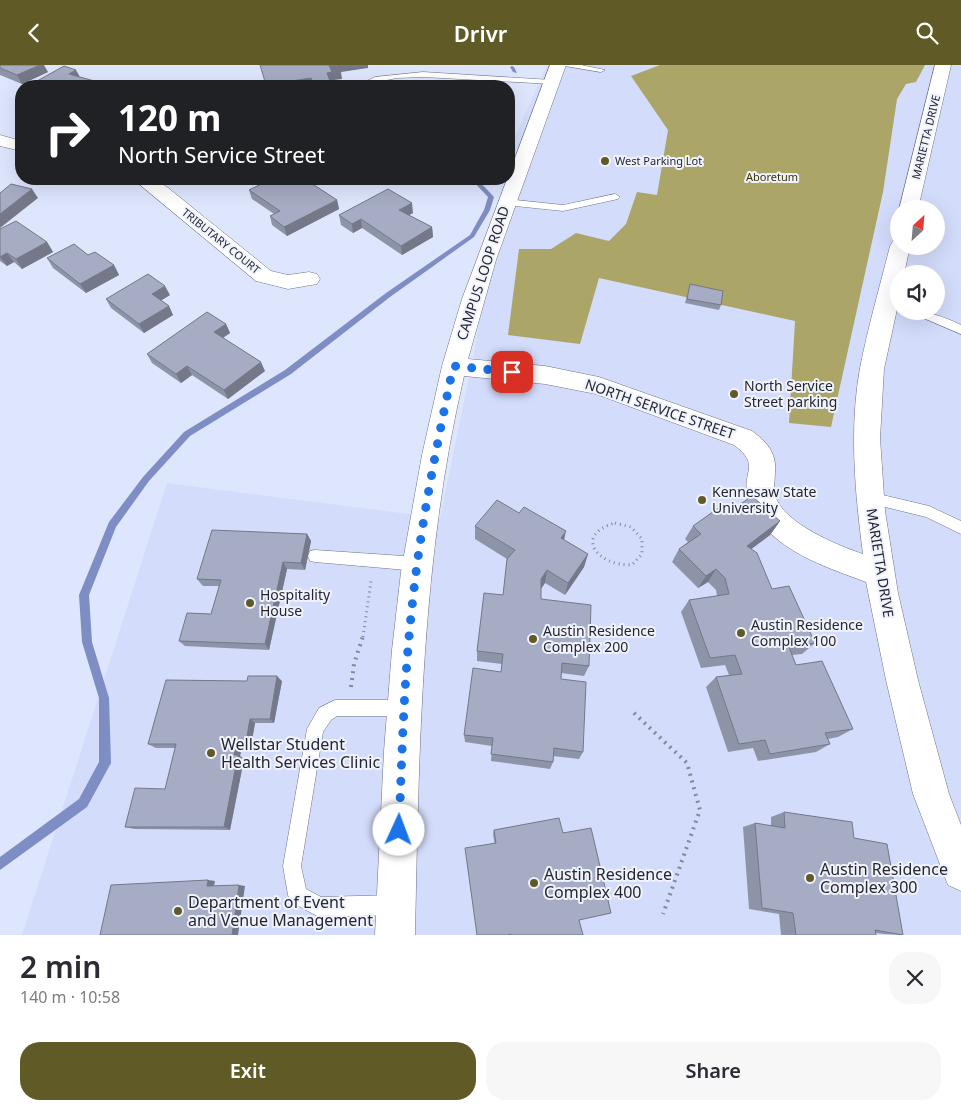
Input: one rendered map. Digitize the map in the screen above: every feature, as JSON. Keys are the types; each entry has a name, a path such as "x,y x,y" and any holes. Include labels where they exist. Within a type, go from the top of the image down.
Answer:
{"street":[{"name":"MARIETTA DRIVE","path":"910,200 943,65"},
{"name":"CAMPUS LOOP ROAD","path":"515,165 555,74"},
{"path":"0,140 15,144"},
{"name":"TRIBUTARY COURT","path":"151,185 264,276 288,282 309,279"},
{"name":"CAMPUS LOOP ROAD","path":"396,920 404,708 418,564 434,460 454,366 510,185"},
{"name":"MARIETTA DRIVE","path":"894,320 872,369 867,438 870,498 881,574 902,680 931,793 954,837 961,872"},
{"name":"NORTH SERVICE STREET","path":"454,366 577,381 632,397 743,438 755,446 762,454 764,504 779,524 806,542 838,558 881,574"}],"lane":[{"path":"563,65 601,70"},
{"path":"367,80 418,72 555,74"},
{"path":"506,202 563,208 615,197"},
{"path":"938,320 950,323 961,330"},
{"path":"870,498 929,512 961,528"},
{"path":"315,556 418,564"},
{"path":"396,920 319,907 298,895 292,866 315,729 325,714 335,707 404,708"}],"path":[{"path":"615,523 624,524 631,527 642,539 642,554 632,565 615,566 607,563 595,552 593,538 601,527 615,523"},
{"path":"348,707 354,664 362,643 372,561"},
{"path":"634,713 687,763 700,810 663,914"}],"shaded area":[{"name":"Kennesaw State University","path":"547,65 961,65 961,935 22,935 167,483 440,518 474,353 502,185 515,185 515,137"}],"green space":[{"name":"Aboretum","path":"660,65 925,65 916,82 906,84 897,99 883,192 831,427 789,423 795,321 599,278 580,344 508,335 519,249 551,249 576,233 609,241 626,224 637,192 657,195 668,130 631,76"}],"building":[{"path":"0,65 40,65 17,75 0,68"},
{"path":"260,65 329,65 332,72 327,73 330,80 312,80 311,78 264,80"},
{"path":"64,66 76,70 69,74 91,80 39,80"},
{"path":"11,184 32,189 0,214 0,193"},
{"path":"259,185 314,185 337,200 284,227 270,216 280,211 249,190"},
{"path":"388,189 412,203 399,210 432,227 401,246 361,219 352,224 339,215"},
{"path":"16,221 47,242 16,259 7,253 0,257 0,229"},
{"path":"74,244 88,255 95,252 114,265 80,284 47,258"},
{"path":"148,274 165,286 152,294 169,306 139,324 106,299"},
{"path":"690,284 723,291 721,305 687,299"},
{"path":"207,312 226,324 214,332 261,362 224,390 187,366 176,374 147,354"},
{"name":"Austin Residence Complex 100","path":"752,496 780,521 747,546 757,553 772,589 789,586 815,643 789,647 796,665 822,661 853,729 825,733 830,744 770,754 765,740 739,744 716,677 742,674 735,655 710,658 689,600 729,594 725,578 716,569 706,576 679,549 701,534 693,526 724,504 732,510"},
{"name":"Austin Residence Complex 200","path":"497,500 519,513 524,507 566,531 561,538 588,554 568,583 547,570 541,579 541,599 591,605 589,666 562,663 561,679 586,682 583,752 554,748 553,762 491,754 493,738 464,735 473,668 501,672 503,654 477,651 484,593 503,595 507,559 515,550 475,526"},
{"name":"Hospitality House","path":"212,530 307,534 301,563 283,562 265,644 179,641 187,613 211,614 221,580 197,579"},
{"name":"Wellstar Student Health Services Clinic","path":"248,676 277,676 270,719 250,719 246,742 237,742 234,755 238,755 224,827 125,827 135,788 165,789 176,744 148,744 166,680 247,681"},
{"name":"Austin Residence Complex 300","path":"784,812 852,822 854,838 887,844 903,935 875,930 876,935 796,935 793,913 762,908 755,823 785,828"},
{"name":"Austin Residence Complex 400","path":"559,818 563,833 591,828 611,913 579,920 583,935 477,935 465,848 496,843 494,830"},
{"name":"Department of Event and Venue Management","path":"208,880 207,886 239,885 232,935 100,935 111,885"}],"waterway":[{"path":"512,67 515,72"},
{"path":"0,864 83,803 105,763 104,698 87,642 84,595 112,525 146,479 187,434 288,372 388,295 472,236 487,210 491,197 480,185"}],"place":[{"name":"West Parking Lot","path":"605,161"},
{"name":"North Service Street parking","path":"734,394"},
{"name":"Kennesaw State University","path":"702,500"},
{"name":"Hospitality House","path":"250,603"},
{"name":"Austin Residence Complex 100","path":"741,633"},
{"name":"Austin Residence Complex 200","path":"533,639"},
{"name":"Wellstar Student Health Services Clinic","path":"211,753"},
{"name":"Austin Residence Complex 300","path":"810,878"},
{"name":"Austin Residence Complex 400","path":"534,883"},
{"name":"Department of Event and Venue Management","path":"178,911"}],"route":[{"path":"399,830 405,688 413,598 434,460 451,377 454,366 512,372"}]}
